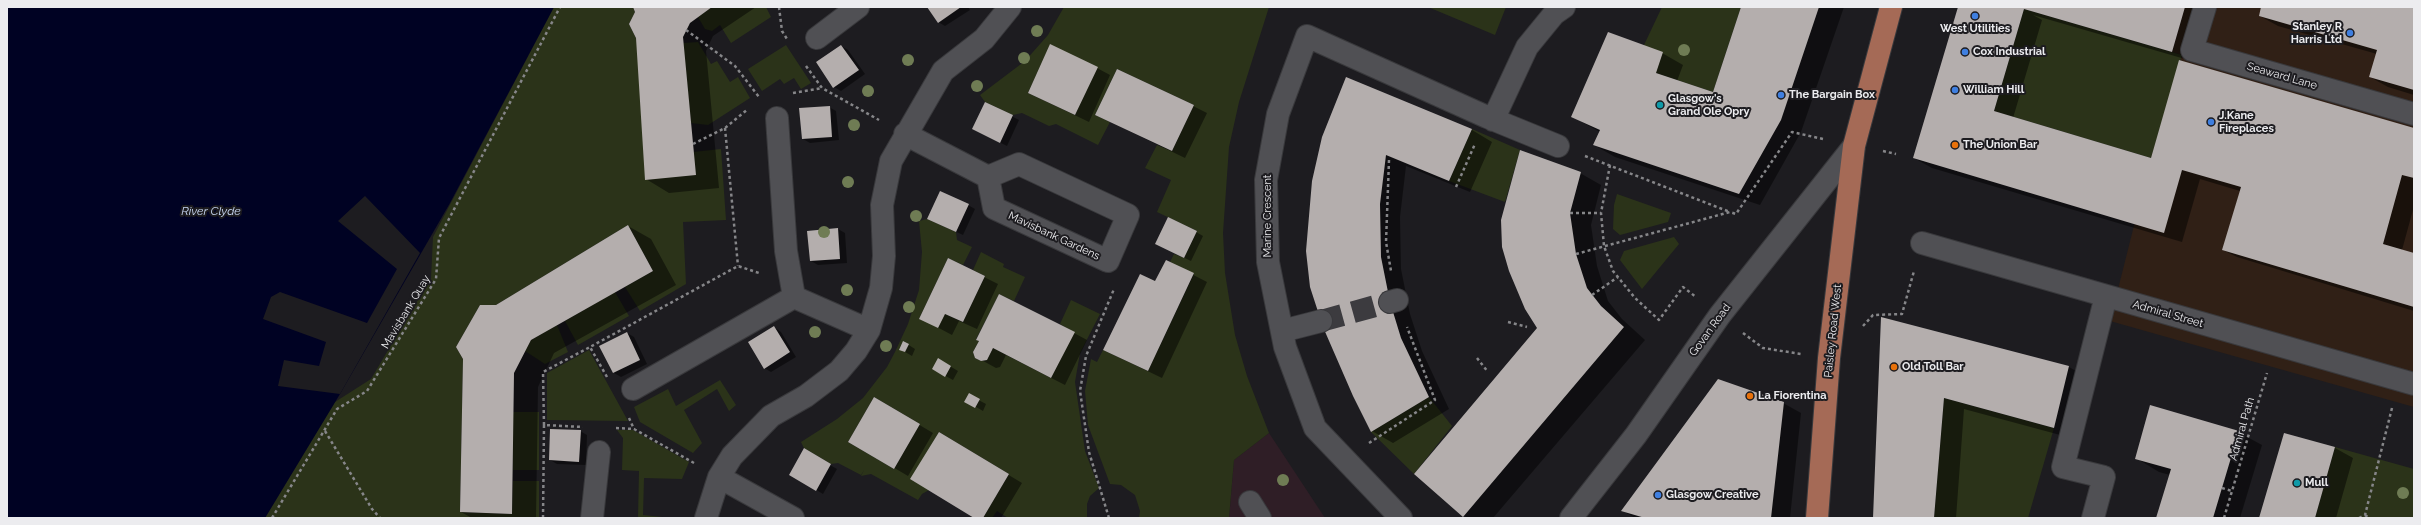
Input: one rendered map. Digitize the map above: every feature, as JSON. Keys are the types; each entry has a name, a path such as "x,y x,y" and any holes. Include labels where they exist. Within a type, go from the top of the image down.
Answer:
{"main road":[{"name":"Paisley Road West","path":"1817,518 1829,358 1854,146 1891,7"}],"street":[{"path":"817,38 858,7"},
{"path":"706,518 719,477 732,456 771,416 806,396 839,371 856,351 869,330 881,288 884,256 882,205 885,183 891,161 905,134 943,71 984,39 1010,7"},
{"path":"1490,118 1527,47 1554,14 1564,7"},
{"name":"Seaward Lane","path":"2205,7 2192,50 2414,114"},
{"name":"Marine Crescent","path":"1401,518 1315,428 1285,347 1268,262 1266,180 1278,114 1307,36 1490,118 1558,146"},
{"path":"777,118 786,251 792,290"},
{"path":"905,134 988,177"},
{"name":"Govan Road","path":"1571,518 1636,435 1720,315 1854,146"},
{"name":"Mavisbank Gardens","path":"1018,164 1128,215 1108,261 994,208 988,177 1018,164"},
{"name":"Admiral Street","path":"1922,243 2406,382"},
{"path":"792,290 869,330"},
{"path":"633,389 792,290"},
{"path":"2094,518 2104,477 2063,467 2106,296"},
{"path":"1282,331 1321,321"},
{"path":"592,518 599,452"},
{"path":"719,477 793,518"}],"path":[{"name":"Mavisbank Quay","path":"272,518 337,409 367,391 436,279 439,238 560,7"},
{"path":"779,7 782,31 791,44"},
{"path":"686,30 735,66 777,118"},
{"path":"804,63 822,88 905,134"},
{"path":"1456,187 1490,118"},
{"path":"725,128 738,266"},
{"path":"1612,266 1604,246 1601,212 1610,165 1736,214 1792,132 1896,154"},
{"path":"1570,212 1601,212"},
{"path":"1576,254 1730,212"},
{"path":"1829,358 1874,315 1902,314 1922,243"},
{"path":"1108,261 1119,278 1086,356 1080,391 1089,452 1109,518"},
{"path":"738,266 792,290"},
{"path":"544,425 543,372 738,266"},
{"path":"1592,295 1618,277"},
{"path":"1508,322 1527,327"},
{"name":"Admiral Path","path":"2224,518 2275,345"},
{"path":"590,347 608,380"},
{"path":"1477,358 1488,372"},
{"path":"2358,518 2365,515 2406,382"},
{"path":"627,415 634,428"},
{"path":"325,431 372,508 380,518"},
{"path":"2222,488 2232,491"},
{"path":"2365,515 2369,518"}],"shaded area":[{"path":"2185,7 2414,7 2414,407 2110,321 2151,158 2182,55 2172,52"},
{"path":"1269,433 1325,518 1229,518 1234,460"}],"green space":[{"path":"554,7 633,7 635,12 629,24 693,152 721,149 726,220 683,222 686,284 640,311 625,287 653,271 628,225 496,305 480,305 456,347 463,359 460,512 512,514 513,481 539,481 539,518 265,518 335,402 371,379 431,278 433,237"},
{"path":"712,7 766,7 771,17 731,43 720,25 712,31 705,29 698,17"},
{"path":"1064,7 1269,7 1239,102 1229,147 1223,233 1225,273 1235,335 1247,376 1269,433 1234,460 1229,518 1139,518 1140,511 1135,495 1121,485 1110,484 1088,425 1085,391 1091,359 1097,362 1103,350 1148,371 1194,274 1170,262 1174,254 1184,258 1197,231 1157,212 1171,180 1145,168 1157,145 1172,151 1194,105 1117,69 1095,115 1110,122 1098,145 1056,124 1049,126 1022,113 1013,115 985,102 980,95 1025,61 1048,35","holes":["1050,45 1086,90 1075,115 1028,93"]},
{"path":"1428,7 1506,7 1495,35"},
{"path":"1662,7 1741,7 1713,92 1656,73 1644,45"},
{"path":"2024,9 2182,55 2151,158 1994,111"},
{"path":"698,42 711,64 717,61 730,82 738,77 750,98 708,125 691,123 683,43"},
{"path":"786,45 811,83 801,89 794,78 784,84 780,79 762,91 748,69"},
{"path":"1472,129 1520,150 1505,202 1449,181"},
{"path":"1617,194 1671,213 1668,222 1620,235 1613,229 1614,205"},
{"path":"927,219 956,232 957,240 972,247 963,265 948,258 919,319 945,314 963,322 985,276 973,270 981,252 1004,264 1003,267 1025,277 1014,301 999,294 976,339 979,341 973,352 975,358 981,361 987,360 993,348 1051,378 1074,332 1060,324 1071,300 1100,314 1080,353 1075,382 1085,451 1099,488 1090,496 1087,504 1087,518 1008,518 997,511 992,518 983,518 1009,474 939,432 911,479 929,490 922,494 918,500 871,474 861,476 864,470 861,475 838,463 831,464 804,448 801,442 837,419 863,398 887,367 895,352 908,324 919,290 922,252 919,221","holes":["874,397 920,424 894,469 848,442"]},
{"path":"1674,237 1679,244 1642,289 1620,260 1624,251"},
{"path":"615,292 629,316 578,345 565,321"},
{"path":"557,325 568,352 545,364 525,351 531,340"},
{"path":"589,350 628,421 547,420 547,373"},
{"path":"720,380 736,405 729,411 717,389 684,410 702,443 693,453 640,422 634,407 668,389 676,406"},
{"path":"1429,397 1452,426 1414,474 1371,432"},
{"path":"1944,398 2054,428 2028,518 1934,518"},
{"path":"513,412 539,412 539,470 513,470"},
{"path":"617,430 633,430 689,462 682,479 644,478 643,515 672,518 638,518 639,471 622,470 623,438"},
{"path":"2335,447 2414,469 2414,518 2315,518"}],"water":[{"name":"River Clyde","path":"7,7 554,7 450,203 340,394 265,518 7,518"}],"pier":[{"path":"365,196 420,253 340,394 278,386 284,360 319,366 326,342 263,319 271,297 280,292 367,323 397,269 338,221"}],"building":[{"path":"633,7 712,7 690,23 683,37 696,175 645,180 636,38 629,24 635,12"},
{"path":"927,7 961,7 938,23"},
{"name":"Glasgow's Grand Ole Opry","path":"1741,7 1819,7 1781,120 1739,194 1593,145 1600,130 1571,117 1608,32 1663,52 1656,73 1713,92"},
{"path":"1958,7 2185,7 2172,52 2024,9 1994,111 2151,158 2179,60 2414,128 2414,178 2402,175 2383,244 2414,253 2414,307 2222,250 2241,187 2182,170 2164,233 1913,158"},
{"path":"2261,7 2414,7 2414,90 2369,77 2377,50 2259,16"},
{"path":"1050,44 1098,67 1075,115 1028,93"},
{"path":"841,45 859,70 833,88 816,62"},
{"path":"1117,69 1194,105 1172,151 1095,115"},
{"path":"1346,77 1472,129 1449,181 1386,155 1380,204 1381,257 1390,302 1401,338 1429,397 1371,432 1353,396 1323,327 1310,287 1306,251 1312,181 1322,137"},
{"path":"985,102 1013,115 1000,143 972,129"},
{"path":"830,106 832,137 802,139 799,108"},
{"path":"1520,150 1581,172 1570,213 1576,254 1587,288 1601,306 1624,327 1463,517 1414,474 1537,328 1525,309 1509,271 1502,247 1501,220"},
{"path":"940,191 969,204 956,232 927,219"},
{"path":"1168,217 1197,231 1184,258 1155,244"},
{"path":"628,225 653,271 531,340 514,373 512,514 460,512 463,359 456,347 480,305 496,305"},
{"path":"838,228 840,259 810,261 807,231"},
{"path":"948,258 985,276 963,322 945,314 938,328 919,319"},
{"path":"1166,260 1194,273 1148,371 1103,350 1140,274 1155,281"},
{"path":"999,294 1075,332 1051,378 993,348 987,360 981,361 975,358 973,352 979,341 976,340"},
{"path":"1881,317 2069,366 2054,428 1944,398 1934,518 1873,518"},
{"path":"774,326 790,352 764,369 748,342"},
{"path":"627,332 640,360 613,373 599,346"},
{"path":"903,341 909,344 905,352 899,350"},
{"path":"938,358 951,366 945,377 932,369"},
{"path":"1718,379 1784,402 1771,518 1645,518 1621,511"},
{"path":"969,393 980,399 975,408 964,402"},
{"path":"874,397 920,424 894,469 848,442"},
{"path":"2150,405 2239,431 2213,518 2156,518 2171,469 2135,459"},
{"path":"550,429 581,430 579,462 549,460"},
{"path":"939,432 1009,474 983,518 974,518 910,479"},
{"name":"Mull","path":"2284,433 2335,447 2315,518 2259,518"},
{"path":"804,448 831,464 816,491 789,475"}],"tunnel":[{"path":"1321,321 1390,302"}],"place":[{"name":"West Utilities","path":"1975,16"},
{"name":"Stanley R Harris Ltd","path":"2350,33"},
{"name":"Cox Industrial","path":"1965,52"},
{"name":"William Hill","path":"1955,90"},
{"name":"The Bargain Box","path":"1781,95"},
{"name":"Glasgow's Grand Ole Opry","path":"1660,105"},
{"name":"J.Kane Fireplaces","path":"2211,122"},
{"name":"The Union Bar","path":"1955,145"},
{"name":"Old Toll Bar","path":"1894,367"},
{"name":"La Fiorentina","path":"1750,396"},
{"name":"Mull","path":"2297,483"},
{"name":"Glasgow Creative","path":"1658,495"}]}
